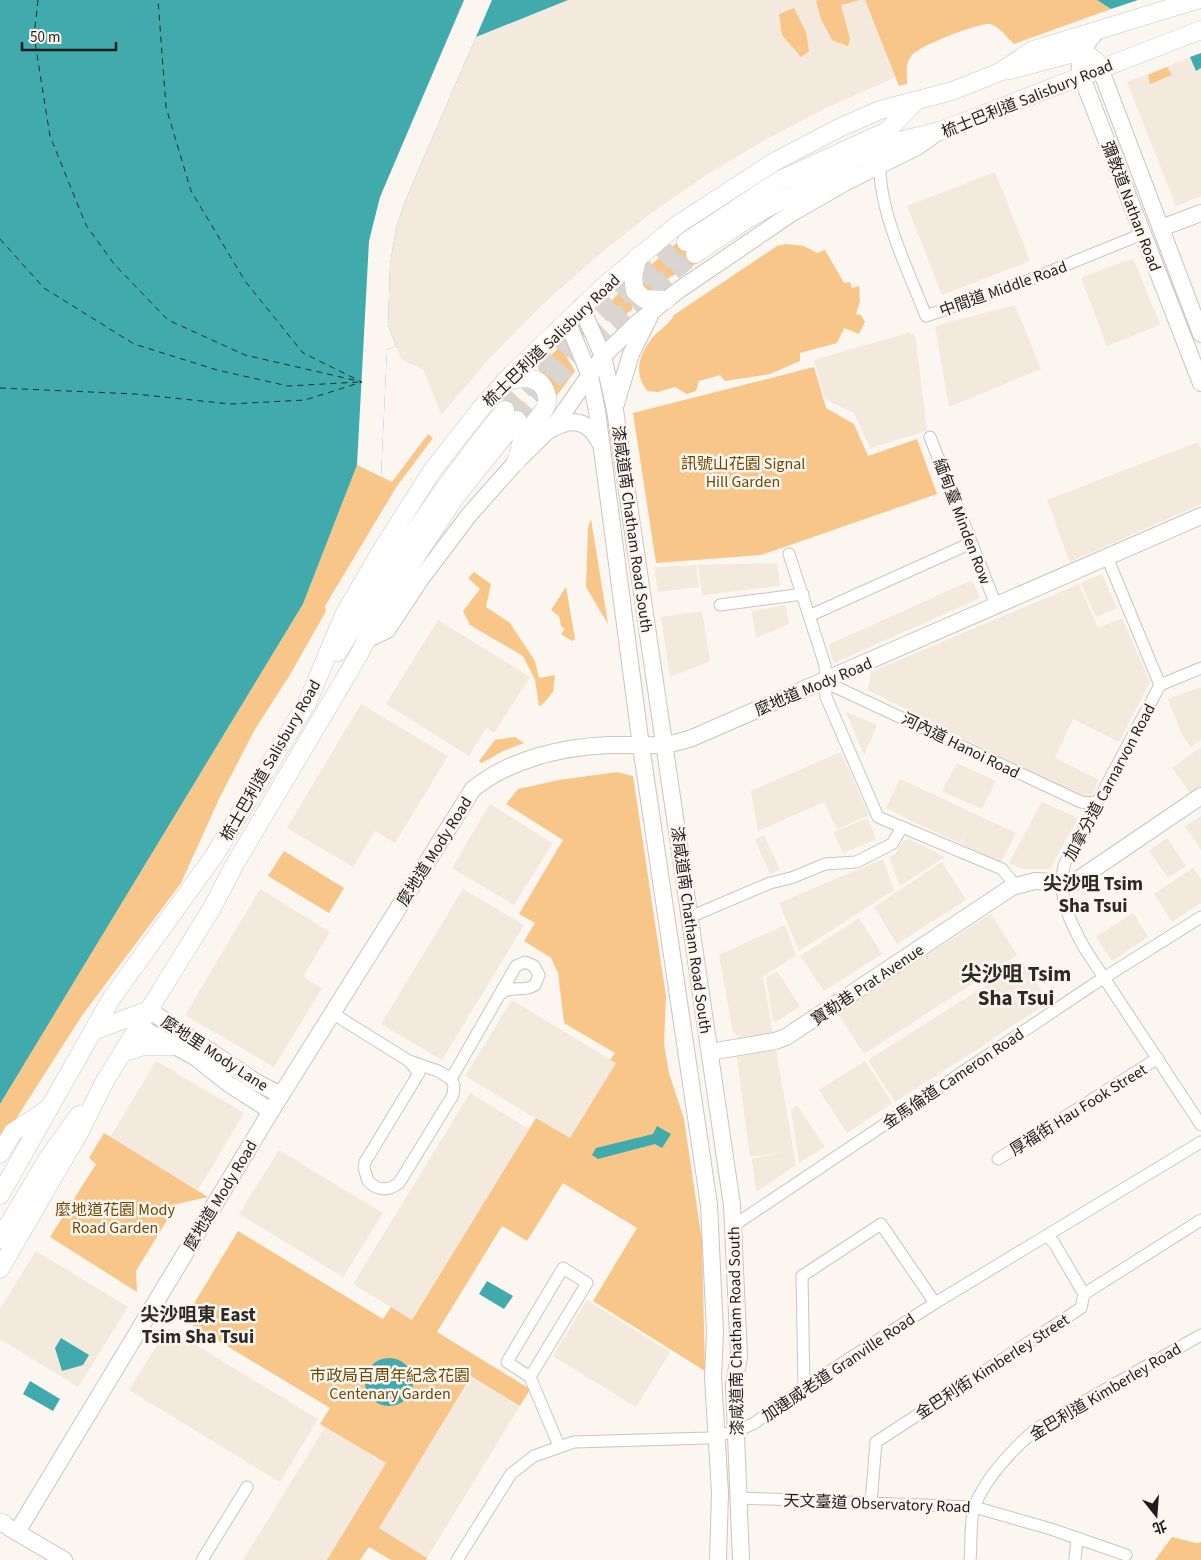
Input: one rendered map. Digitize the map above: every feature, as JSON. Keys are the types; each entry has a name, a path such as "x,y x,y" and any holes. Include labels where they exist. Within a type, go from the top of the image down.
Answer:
{"main road":[{"name":"梳士巴利道 Salisbury Road","path":"0,1195 111,999 214,856 312,694 344,615 380,551 432,471 504,382 581,307 638,256 698,210 774,162 853,121 880,110 914,103 952,91 1000,72 1033,50 1067,38 1097,32 1197,0"},
{"name":"梳士巴利道 Salisbury Road","path":"0,1269 80,1131 105,1081 212,908 235,864 366,640 387,630 442,550 516,462 567,410 603,356 637,323 666,300 792,213 918,147 940,131 1201,30"},
{"path":"1000,72 1040,64 1081,51 1097,32"},
{"path":"1081,51 1095,60 1100,68"},
{"name":"彌敦道 Nathan Road","path":"1081,51 1078,59 1081,75 1142,234 1148,242 1201,383"},
{"name":"彌敦道 Nathan Road","path":"1100,68 1201,334"},
{"path":"914,103 887,131 780,180 691,248 856,158 892,143 940,131"},
{"path":"1161,228 1201,213"},
{"path":"638,256 633,277 635,291 644,299 666,300"},
{"name":"漆咸道南 Chatham Road South","path":"581,307 603,356 615,410 732,1204 739,1356 734,1385 741,1560"},
{"path":"615,410 631,354 652,312"},
{"name":"漆咸道南 Chatham Road South","path":"567,321 590,376 602,448 641,746 709,1205 720,1493 718,1560"},
{"path":"504,382 529,378 536,380 543,386 547,397 546,407 538,421 524,435 516,462"},
{"path":"312,694 423,517 472,450 511,415 424,543 382,609 366,640"},
{"path":"549,430 565,423 579,421 588,426 602,448"},
{"name":"麼地道 Mody Road","path":"5,1525 271,1111 473,789 491,775 519,762 598,746 664,746 699,735 825,682 1201,516"},
{"path":"1012,887 1035,881 1063,884 1080,880 1201,796"},
{"name":"寶勒巷 Prat Avenue","path":"710,1052 775,1041 791,1034 1012,887"},
{"path":"93,1031 149,1010"},
{"name":"麼地里 Mody Lane","path":"149,1010 256,1082 281,1095"},
{"name":"麼地里 Mody Lane","path":"138,1026 195,1057 229,1084 271,1111"},
{"path":"122,1053 144,1046 172,1046"},
{"name":"梳士巴利道 Salisbury Road","path":"0,1239 48,1158 105,1081"},
{"name":"梳士巴利道 Salisbury Road","path":"0,1154 13,1132 50,1108"},
{"path":"711,1252 734,1226"},
{"path":"5,1525 64,1560"}],"street":[{"name":"中間道 Middle Road","path":"880,166 879,183 886,209 926,316 1024,282 1142,234"},
{"name":"緬甸臺 Minden Row","path":"930,437 931,452 996,606"},
{"path":"809,616 970,543"},
{"path":"789,554 824,665 826,697 878,818 1002,869 1011,880 1012,887"},
{"path":"1107,557 1160,685"},
{"path":"720,606 803,594"},
{"name":"加拿分道 Carnarvon Road","path":"1201,668 1160,685 1066,863 1063,884 1066,908 1071,923 1104,978 1201,1125"},
{"name":"河內道 Hanoi Road","path":"825,682 1081,802 1090,804 1098,801"},
{"path":"690,917 770,883 791,878 825,864 856,862 892,844 902,827"},
{"name":"金馬倫道 Cameron Road","path":"734,1226 1104,978 1201,917"},
{"path":"451,1079 499,995"},
{"path":"332,1013 409,1061 424,1065 451,1079 454,1085 454,1092 399,1183 387,1189 374,1186 365,1176 365,1162 419,1073 409,1061"},
{"name":"厚福街 Hau Fook Street","path":"998,1159 1158,1058"},
{"name":"加連威老道 Granville Road","path":"457,1560 512,1474 534,1456 559,1446 591,1440 717,1436 753,1424 804,1388 935,1303 1201,1142"},
{"name":"金巴利街 Kimberley Street","path":"871,1503 876,1442 1081,1308 1084,1294 1201,1220"},
{"path":"804,1388 802,1276 881,1224 935,1303"},
{"path":"1047,1236 1054,1243 1084,1294"},
{"path":"530,1377 587,1283 563,1268 507,1362 530,1377 559,1446"},
{"name":"金巴利道 Kimberley Road","path":"970,1560 974,1507 996,1470 1036,1429 1201,1335"},
{"path":"202,1560 247,1487"},
{"name":"天文臺道 Observatory Road","path":"740,1498 974,1507 1126,1555"},
{"path":"1075,1560 1077,1538"}],"shaded area":[{"path":"568,0 865,0 896,77 828,107 765,140 706,175 650,214 596,257 541,306 489,359 441,415 424,370 401,359 388,325 390,265 396,228 405,201 476,37"},
{"path":"1201,53 1201,196 1176,206 1127,82"},
{"path":"995,172 1030,261 942,295 907,206"},
{"path":"1133,258 1160,325 1107,346 1081,278"},
{"path":"1015,305 1041,369 949,407 935,326"},
{"path":"908,333 915,335 927,431 870,448 854,413 825,399 814,360"},
{"path":"1198,442 1201,450 1201,504 1070,562 1047,500"},
{"path":"777,563 780,586 702,595 698,565"},
{"path":"696,565 699,587 658,592 654,567"},
{"path":"1102,574 1117,608 1096,617 1081,583"},
{"path":"972,580 980,598 834,663 828,645"},
{"path":"1079,584 1098,628 1122,618 1150,682 1119,742 1073,719 1055,758 1099,780 1089,802 868,690 871,672"},
{"path":"785,605 789,624 756,638 752,611"},
{"path":"702,611 710,661 670,677 661,617"},
{"path":"438,620 530,677 494,733 486,728 469,756 386,704"},
{"path":"1201,687 1201,740 1191,747 1182,735 1168,699"},
{"path":"361,704 448,756 395,843 375,831 353,867 287,828"},
{"path":"846,712 877,725 864,755"},
{"path":"1201,747 1201,787 1191,794 1172,768"},
{"path":"841,752 869,815 837,829 824,802 758,831 751,791"},
{"path":"957,763 996,781 982,809 942,791"},
{"path":"900,779 1016,833 1001,863 960,843 966,830 959,843 901,816 902,812 900,815 886,808"},
{"path":"1042,802 1078,818 1050,869 1022,869 1009,863"},
{"path":"490,804 553,843 514,905 452,868"},
{"path":"1201,816 1201,850 1185,826"},
{"path":"867,818 876,839 843,853 834,832"},
{"path":"764,835 780,870 770,874 755,840"},
{"path":"1167,838 1186,866 1168,878 1149,851"},
{"path":"909,839 945,857 900,886 889,857 895,854 903,841"},
{"path":"883,859 894,890 799,951 779,903"},
{"path":"942,862 966,900 897,944 874,907"},
{"path":"1193,868 1201,879 1201,903 1172,922 1154,894"},
{"path":"260,889 330,932 303,977 322,988 274,1067 185,1015"},
{"path":"463,889 524,925 442,1060 381,1024"},
{"path":"1133,913 1148,937 1112,961 1096,937"},
{"path":"991,914 1017,955 864,1054 837,1012"},
{"path":"859,918 882,954 824,991 800,956"},
{"path":"785,925 796,955 763,977 773,1033 740,1038 733,1032 719,955"},
{"path":"1023,962 1049,1002 992,1039 990,1037 992,1040 895,1102 868,1060"},
{"path":"777,971 800,1006 776,1022 773,1021 766,978"},
{"path":"512,1000 616,1063 570,1139 465,1076"},
{"path":"776,1050 796,1165 756,1192 752,1159 784,1152 750,1157 737,1057"},
{"path":"156,1061 244,1113 198,1190 110,1138"},
{"path":"865,1061 892,1103 847,1133 819,1090"},
{"path":"470,1093 529,1129 412,1320 353,1284"},
{"path":"797,1105 825,1147 799,1163 791,1111"},
{"path":"279,1150 383,1213 343,1277 239,1214"},
{"path":"36,1251 128,1307 78,1387 0,1339 0,1309"},
{"path":"587,1300 670,1352 636,1407 553,1356"},
{"path":"168,1328 318,1419 280,1482 129,1390"},
{"path":"471,1376 520,1406 427,1558 378,1528"},
{"path":"325,1427 386,1463 327,1560 243,1560"}],"green space":[{"path":"860,0 841,5 850,39 848,46 832,40 821,19 816,1"},
{"path":"865,0 1097,0 1111,9 1014,44 1000,30 990,24 984,24 963,31 926,46 912,55 907,65 907,84 899,86"},
{"path":"794,8 806,32 809,51 801,57 782,35 779,14"},
{"path":"1167,67 1172,75 1150,84 1148,75"},
{"path":"680,240 698,263 670,277 652,291 647,291 642,286 644,271"},
{"path":"786,244 804,246 817,253 825,250 844,283 850,282 852,288 859,286 860,301 856,314 861,315 865,322 859,334 844,328 837,343 800,353 800,361 770,374 725,381 720,375 699,381 696,391 687,394 675,387 658,392 647,391 640,377 639,370 641,357 653,337 674,315 777,246"},
{"path":"622,290 625,299 632,305 632,310 618,319 606,321 601,311"},
{"path":"560,346 575,371 551,403 554,387 538,369"},
{"name":"訊號山花園 Signal Hill Garden","path":"814,367 826,408 854,424 868,456 917,439 937,494 761,555 656,563 633,413"},
{"path":"428,434 433,438 397,486 325,606 326,611 291,673 254,731 219,799 181,883 81,1017 0,1144 0,1104 303,604 357,465 392,482"},
{"path":"591,519 608,624 586,587 588,528"},
{"path":"474,572 491,584 486,607 510,623 535,661 539,678 555,675 553,692 542,705 539,706 535,680 523,656 470,625 463,611 480,589 468,578"},
{"path":"566,587 575,639 572,641 561,634 565,629 561,626 559,616 551,610"},
{"path":"515,737 524,743 503,751 482,763 479,761 495,740"},
{"name":"市政局百周年紀念花園 Centenary Garden","path":"617,772 633,776 666,996 664,1044 669,1073 684,1119 702,1241 705,1371 593,1301 637,1228 563,1183 527,1241 502,1226 437,1332 530,1389 520,1406 471,1376 379,1528 427,1558 426,1560 391,1560 369,1547 360,1560 327,1560 386,1463 320,1424 330,1408 184,1320 238,1231 383,1319 391,1307 412,1320 536,1118 570,1138 616,1063 610,1060 615,1053 564,1023 558,973 551,958 524,941 535,923 519,914 563,840 506,804 518,789 559,780"},
{"path":"284,851 344,888 329,913 268,876"},
{"name":"麼地道花園 Mody Road Garden","path":"104,1133 208,1197 177,1204 136,1271 137,1292 50,1237 96,1164 89,1158"},
{"path":"1172,1537 1196,1543 1201,1542 1201,1560 1155,1560"}],"water":[{"path":"0,0 568,0 476,37 405,201 396,228 390,265 388,325 396,346 387,350 381,477 357,465 303,604 0,1104"},
{"path":"1097,0 1138,0 1111,9"},
{"path":"1201,53 1201,68 1196,71 1190,57"},
{"path":"657,1126 671,1134 662,1148 655,1144 598,1159 592,1155 596,1148 653,1134"},
{"path":"487,1281 513,1296 504,1309 479,1294"},
{"path":"61,1338 89,1355 83,1365 62,1371 55,1348"},
{"path":"389,1358 398,1360 406,1365 411,1373 413,1382 411,1391 406,1399 398,1404 389,1406 380,1404 372,1399 367,1391 365,1382 367,1373 372,1365 380,1360"},
{"path":"30,1381 60,1399 53,1411 23,1394"}],"pier":[{"path":"464,0 492,0 405,201 396,228 390,265 388,325 396,346 387,350 381,477 357,465 369,241 380,197"}],"ferry route":[{"path":"38,0 34,36 50,136 86,225 114,264 168,320 245,355 358,381"},
{"path":"0,388 135,394 230,404 305,400 362,382 303,353 245,281 191,191 166,107 158,0"},
{"path":"0,239 44,288 134,344 217,370 288,386 359,382"}],"tunnel":[{"path":"505,410 565,347 609,306 686,242"},
{"path":"517,420 576,356 618,317 695,254"}],"district":[{"name":"尖沙咀 Tsim Sha Tsui","path":"1093,894"},
{"name":"尖沙咀 Tsim Sha Tsui","path":"1016,986"},
{"name":"尖沙咀東 East Tsim Sha Tsui","path":"198,1325"}]}
